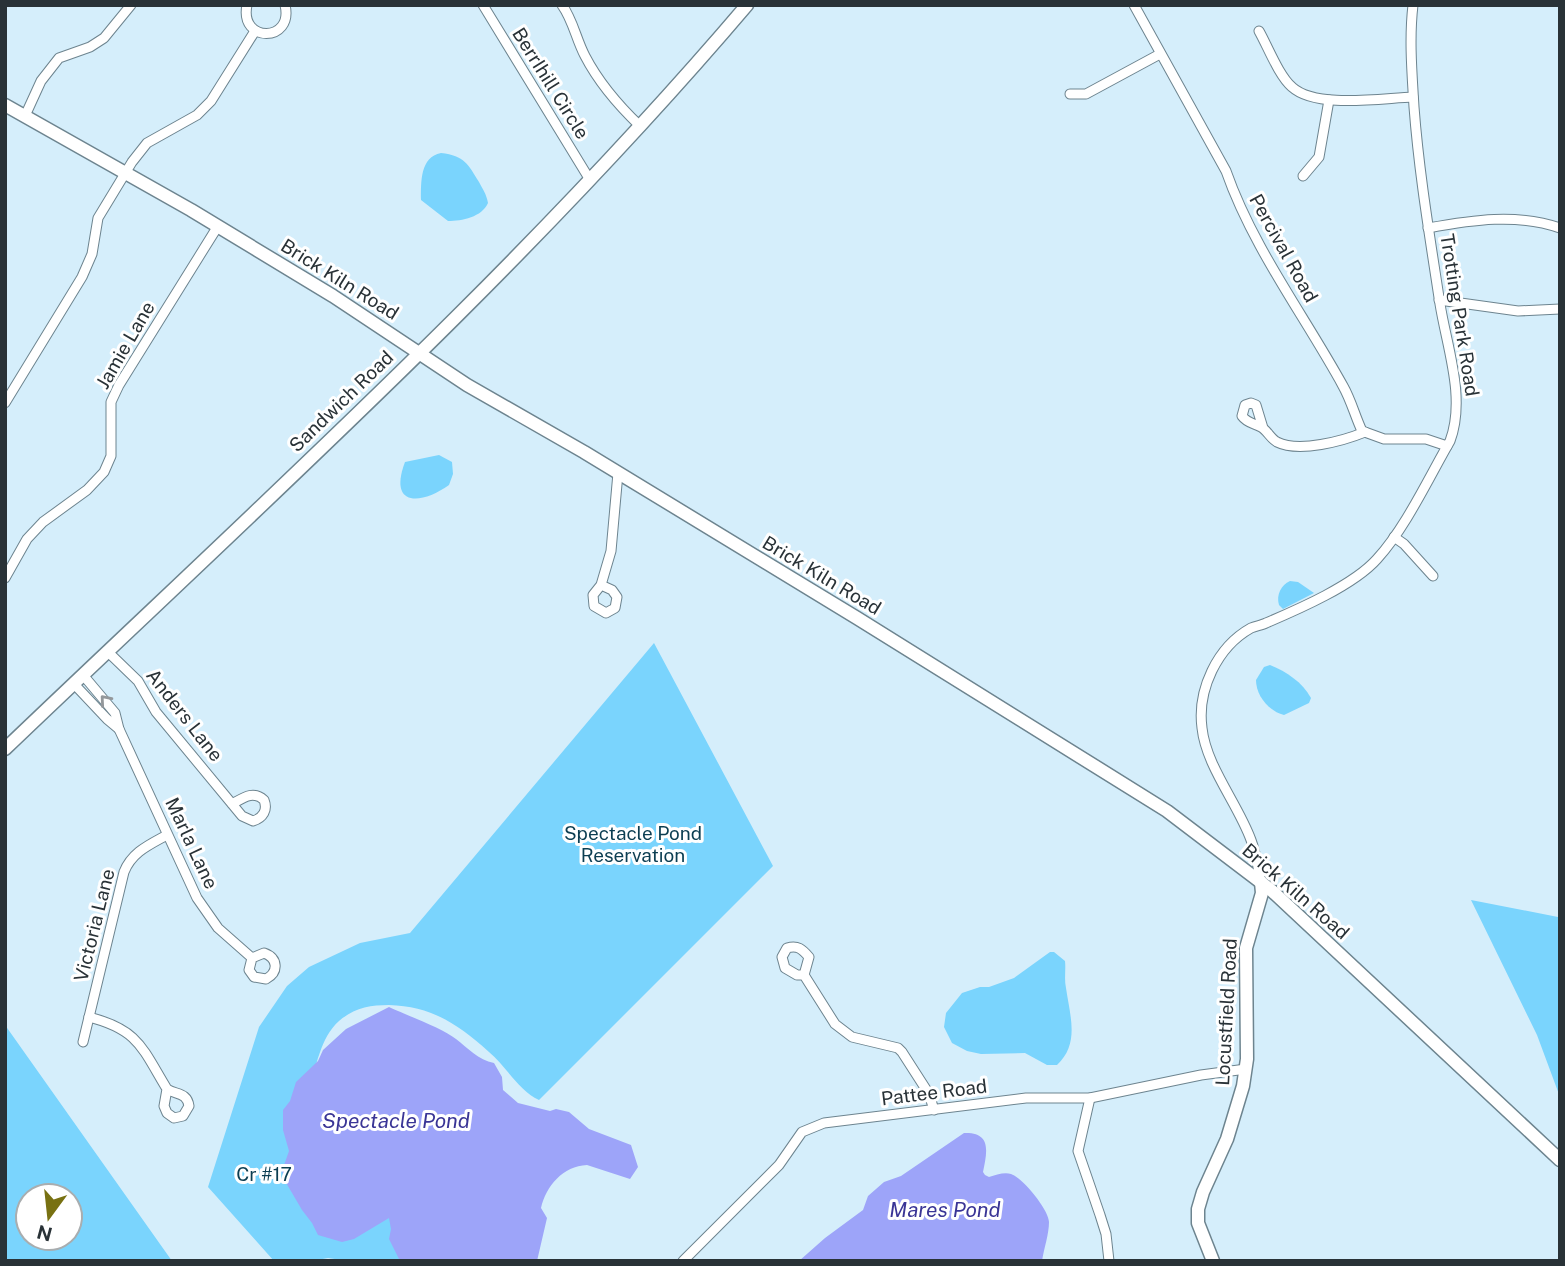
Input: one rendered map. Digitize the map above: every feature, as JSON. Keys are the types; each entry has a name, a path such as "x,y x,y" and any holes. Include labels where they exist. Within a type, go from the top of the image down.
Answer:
{"main road":[{"name":"Sandwich Road","path":"5,749 420,352 590,180 747,5"},
{"name":"Brick Kiln Road","path":"5,105 218,226 333,296 467,385 618,473 1179,819 1261,882 1560,1160"},
{"name":"Locustfield Road","path":"1213,1261 1198,1223 1198,1209 1236,1115 1246,1069 1246,948 1262,893 1261,882"}],"street":[{"path":"25,116 41,81 59,58 90,47 104,38 131,5"},
{"path":"247,5 245,17 255,31 267,34 284,26 287,16 285,5"},
{"name":"BerrIhill Circle","path":"483,5 590,180"},
{"path":"562,5 571,10 579,44 597,77 622,109 640,125"},
{"name":"Percival Road","path":"1134,5 1226,171 1249,223 1345,389 1354,416 1365,432"},
{"name":"Trotting Park Road","path":"1261,882 1251,839 1207,747 1202,729 1201,700 1209,674 1230,645 1251,628 1304,605 1359,574 1376,560 1394,537 1447,446 1454,428 1457,409 1455,387 1428,228 1413,96 1410,26 1413,5"},
{"path":"5,403 82,277 92,254 98,218 125,173 147,142 197,115 211,101 255,31"},
{"path":"1259,31 1292,88 1300,93 1329,100 1413,96"},
{"path":"1070,94 1086,94 1160,54"},
{"path":"1304,176 1318,157 1329,100"},
{"path":"1428,228 1498,218 1560,228"},
{"name":"Jamie Lane","path":"5,578 27,539 43,522 88,490 104,472 111,456 111,402 218,226"},
{"path":"1439,300 1518,311 1560,309"},
{"path":"1263,428 1275,442 1286,445 1334,442 1365,432 1384,439 1426,439 1447,446"},
{"path":"601,585 613,541 618,473"},
{"path":"1394,537 1404,544 1433,576"},
{"name":"Anders Lane","path":"107,651 138,681 156,712 232,804"},
{"name":"Marla Lane","path":"78,679 107,719 120,729 185,874 207,913 218,928 252,958"},
{"name":"Victoria Lane","path":"83,1042 124,872 137,853 167,835"},
{"path":"804,975 835,1024 852,1037 898,1048 902,1052 929,1094 934,1111"},
{"path":"89,1017 117,1025 131,1035 167,1089"},
{"name":"Pattee Road","path":"683,1261 770,1175 803,1132 824,1123 1026,1098 1090,1098 1201,1074 1246,1069"},
{"path":"1090,1098 1078,1151 1100,1214 1109,1261"}],"green space":[{"path":"441,153 456,156 472,170 488,203 481,212 465,219 448,221 421,200 425,165 434,155"},
{"path":"439,455 452,462 453,474 449,485 438,492 418,498 410,498 404,494 401,477 405,462"},
{"path":"1290,581 1298,582 1314,593 1283,609 1279,605 1279,594"},
{"name":"Spectacle Pond Reservation","path":"654,643 773,866 539,1100 525,1091 478,1042 455,1025 431,1013 404,1006 375,1006 356,1010 339,1021 323,1045 309,1090 398,1206 416,1261 348,1261 328,1258 312,1261 274,1261 208,1187 259,1027 287,986 309,967 360,943 410,933"},
{"path":"1270,665 1299,682 1311,698 1309,703 1284,715 1268,706 1258,691 1256,680 1264,667"},
{"path":"1471,900 1558,917 1560,1097 1537,1035"},
{"path":"1050,952 1065,961 1065,985 1072,1029 1069,1048 1057,1065 1047,1065 1025,1053 981,1054 967,1051 952,1043 944,1027 946,1013 962,993 1014,978"},
{"path":"5,1025 172,1261 5,1261"}],"water":[{"name":"Spectacle Pond","path":"389,1007 442,1030 478,1056 494,1063 502,1077 503,1090 518,1103 550,1111 556,1109 569,1112 589,1129 631,1145 638,1167 630,1179 587,1165 563,1173 551,1185 543,1200 541,1208 547,1218 537,1261 400,1261 389,1239 389,1218 354,1239 342,1242 318,1235 285,1181 282,1171 289,1151 283,1130 283,1110 290,1101 296,1082 318,1061 323,1050 346,1029"},
{"name":"Mares Pond","path":"964,1133 979,1136 986,1145 985,1175 989,1177 1011,1174 1028,1188 1045,1210 1049,1227 1042,1261 799,1261 863,1210 868,1196 884,1182 901,1176"}],"park label":[{"name":"Cr #17","path":"264,1174"}]}
